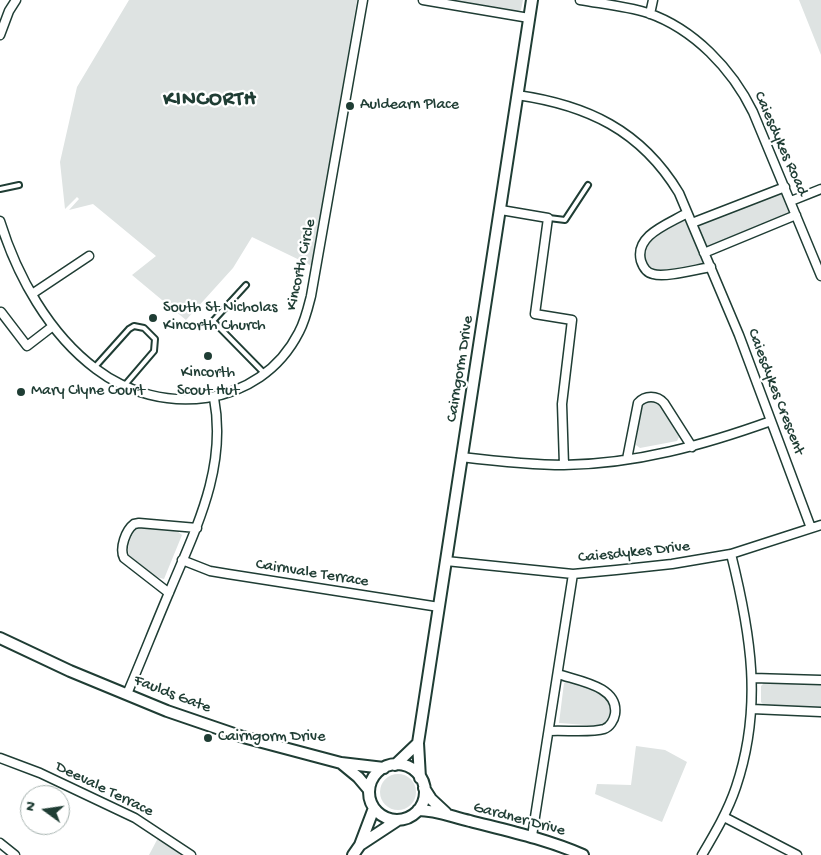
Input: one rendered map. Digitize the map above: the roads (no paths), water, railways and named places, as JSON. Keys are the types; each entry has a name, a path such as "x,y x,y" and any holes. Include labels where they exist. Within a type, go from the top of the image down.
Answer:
{"street":[{"path":"0,35 9,11 16,0"},
{"name":"Kincorth Circle","path":"0,221 12,255 32,294 53,326 94,368 124,386 153,397 176,400 214,398 244,387 265,374 284,355 299,333 309,306 363,0"},
{"path":"423,0 529,18"},
{"name":"Cairngorm Drive","path":"422,783 418,743 532,0"},
{"name":"Caiesdykes Road","path":"580,0 631,8 650,14 698,42 730,74 750,105 821,276"},
{"path":"650,14 653,0"},
{"name":"Caiesdykes Crescent","path":"517,95 574,107 617,127 643,148 667,174 679,193 710,267 772,421 811,528"},
{"path":"692,224 785,187"},
{"path":"791,201 821,189"},
{"path":"501,210 548,218 535,314 572,320 562,404 564,465"},
{"path":"687,213 643,242 639,252 643,265 647,271 657,275 710,267"},
{"path":"704,253 796,215"},
{"path":"32,294 89,256"},
{"path":"1,312 27,346 53,326"},
{"path":"627,459 638,404 641,400 652,396 659,398 664,403 692,447"},
{"path":"127,694 197,528 216,466 218,416 214,398"},
{"path":"461,457 516,463 564,465 627,459 692,447 772,421"},
{"path":"169,592 124,558 122,549 129,530 134,524 139,523 197,528"},
{"name":"Caiesdykes Drive","path":"446,561 573,574 672,564 731,554 821,525"},
{"path":"702,855 724,817 736,788 746,752 752,709 751,644 731,554"},
{"name":"Cairnvale Terrace","path":"182,560 228,574 439,607"},
{"path":"532,836 550,731 573,574"},
{"name":"Faulds Gate","path":"0,638 70,671 174,714 251,740 340,763 384,768"},
{"path":"550,731 602,730 612,722 615,713 615,703 605,691 558,674"},
{"path":"753,678 821,680"},
{"path":"752,709 821,712"},
{"path":"399,820 385,817 374,808 369,790 374,777 384,768 395,764 418,743"},
{"name":"Deevale Terrace","path":"0,758 49,777 135,818 191,855"},
{"name":"Faulds Gate","path":"340,763 358,776 369,790"},
{"path":"360,845 399,820 407,818 418,810 422,803 422,783 410,768 395,764"},
{"name":"Gardner Drive","path":"422,783 431,799 446,813"},
{"path":"353,855 360,845 374,808"},
{"name":"Gardner Drive","path":"418,810 446,813 457,818 532,836 578,854"},
{"path":"724,817 797,855"},
{"path":"0,843 15,855"}],"lane":[{"path":"0,189 19,185"},
{"path":"548,218 565,220 588,186"},
{"path":"246,285 213,321 265,374"},
{"path":"94,368 129,329 134,326 144,328 155,339 154,351 124,386"}],"place":[{"name":"Auldearn Place","path":"350,106"},
{"name":"South St Nicholas Kincorth Church","path":"153,318"},
{"name":"Kincorth Scout Hut","path":"208,356"},
{"name":"Mary Clyne Court","path":"21,392"},
{"name":"Cairngorm Drive","path":"208,738"}],"district":[{"name":"KINCORTH","path":"210,101"}]}
